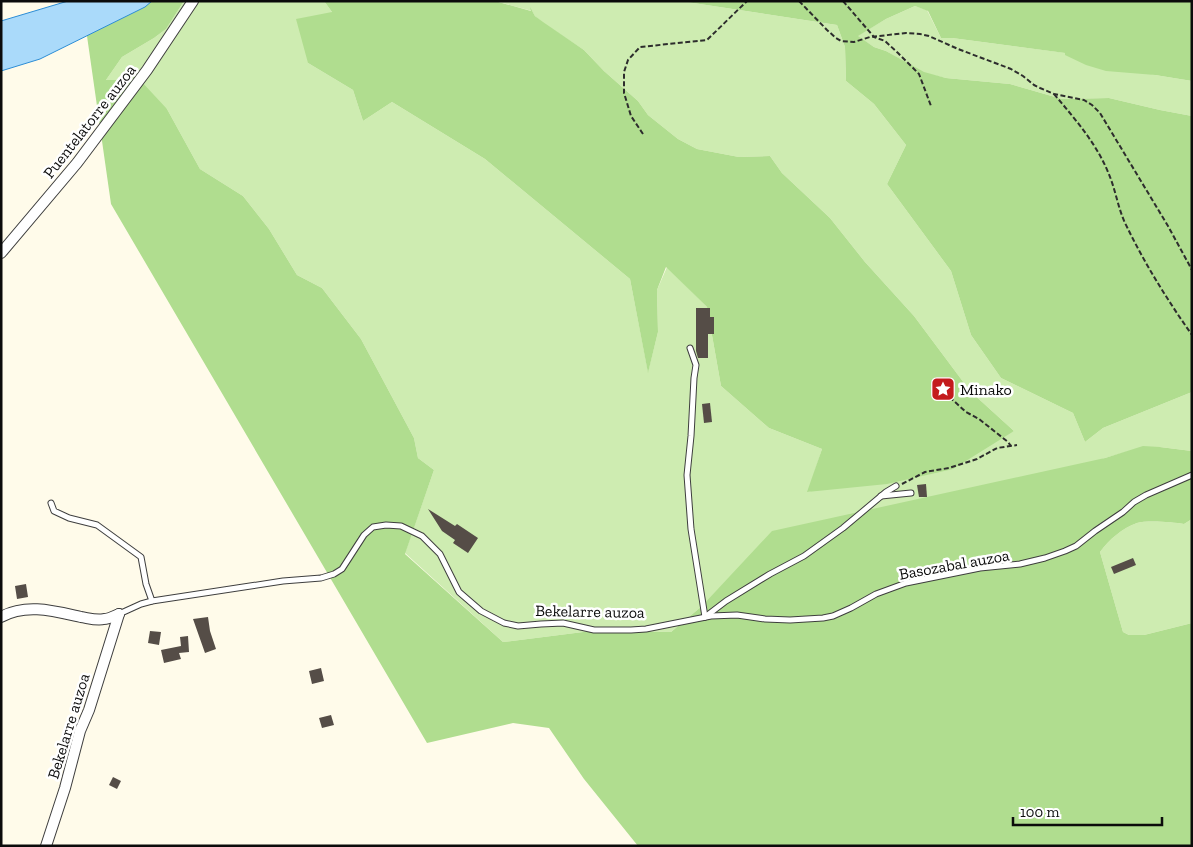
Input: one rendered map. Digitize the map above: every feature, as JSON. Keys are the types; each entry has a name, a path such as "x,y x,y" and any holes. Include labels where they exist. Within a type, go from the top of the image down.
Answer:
{"street":[{"name":"Puentelatorre auzoa","path":"1,253 77,163 147,70 193,1"},
{"name":"Bekelarre auzoa","path":"1,618 10,612 32,608 103,620 119,614"},
{"name":"Bekelarre auzoa","path":"46,846 65,788 80,730 89,710 119,614"}],"lane":[{"path":"690,348 696,365 687,475 691,529 705,617 726,601 804,556 896,486"},
{"name":"Basozabal auzoa","path":"705,617 738,615 790,620 823,618 833,616 876,594 906,583 980,568 1020,564 1045,558 1076,546 1146,495 1192,475"},
{"path":"881,496 910,493"},
{"path":"51,503 54,510 69,518 97,525 142,557 146,584 152,601"},
{"name":"Bekelarre auzoa","path":"119,614 152,601 283,581 321,578 334,574 342,569 364,535 373,527 386,525 401,526 422,536 440,554 459,592 481,611 504,623 518,626 563,623 594,630 631,630 646,629 705,617"}],"path":[{"path":"643,134 631,116 624,93 624,72 628,60 640,47 707,40 747,1"},
{"path":"799,1 827,30 841,40 854,42 874,37 906,34 929,36 1011,69 1034,85 1054,94 1084,100 1092,105 1100,113 1168,226 1192,270"},
{"path":"842,1 874,37 885,41 918,74 931,106"},
{"path":"1054,94 1098,151 1109,174 1126,226 1155,278 1192,335"},
{"path":"944,392 966,412 979,418 1011,446"},
{"path":"896,486 925,472 949,468 977,459 997,448 1017,445"}],"green space":[{"path":"86,1 184,1 166,29 122,57 106,80 140,80 167,109 200,169 243,196 269,229 297,275 322,288 361,339 414,438 418,458 434,470 405,554 503,642 591,631 671,632 702,606 772,531 1105,458 1143,446 1192,451 1192,519 1184,524 1153,521 1137,523 1116,535 1100,552 1123,632 1129,635 1144,635 1192,623 1192,846 638,846 584,779 549,728 513,723 427,743 111,204 83,8"},
{"path":"184,1 324,1 332,12 308,63 353,90 363,121 392,102 485,159 630,279 648,372 658,332 657,290 667,267 707,307 721,386 769,428 822,449 808,492 1014,431 970,391 914,316 865,262 830,218 782,173 770,156 739,157 697,149 678,139 648,115 638,101 604,71 584,50 543,23 532,11 495,1 680,1 837,25 845,47 846,81 874,104 906,145 887,184 951,271 971,335 1001,378 1073,413 1085,442 1103,428 1192,392 1192,451 1143,447 1105,458 702,606 671,632 591,631 503,642 405,553 434,470 418,458 414,438 361,339 322,288 297,275 269,229 243,196 200,169 167,109 106,80 122,57 166,29"},
{"path":"324,1 495,1 531,11 530,7 535,16 584,50 604,71 638,101 648,115 678,139 697,149 739,157 770,156 782,173 830,218 865,262 914,316 970,391 1014,431 953,469 887,484 807,492 822,449 769,428 721,386 707,307 666,267 657,290 658,332 648,373 630,279 485,159 392,102 363,121 353,90 308,63 296,19 332,12"},
{"path":"680,1 1192,1 1192,81 1155,75 1106,71 1086,65 1065,55 1065,53 941,38 928,11 915,6 886,19 858,36 874,47 886,51 924,72 946,78 1010,84 1062,99 1109,98 1192,116 1192,392 1103,428 1085,442 1073,413 1001,378 971,335 951,271 887,184 906,145 874,104 846,81 845,47 837,25"},
{"path":"915,6 927,10 941,38 1066,53 1155,75 1192,81 1192,116 1109,98 1062,99 1010,84 946,78 924,73 857,36 886,19"},
{"path":"1192,519 1192,623 1144,635 1129,635 1123,632 1100,552 1116,535 1137,523 1153,521 1184,524"}],"water":[{"path":"68,1 152,1 145,7 40,59 1,71 1,21"}],"building":[{"path":"696,308 710,308 710,317 714,317 714,334 708,334 708,358 698,358 696,351"},
{"path":"710,403 712,422 704,423 702,404"},
{"path":"926,484 927,497 919,497 917,485"},
{"path":"428,509 455,526 457,524 478,538 468,553 453,543 455,540 442,531"},
{"path":"1133,558 1136,565 1114,574 1111,567"},
{"path":"26,584 28,597 17,599 15,586"},
{"path":"208,617 216,649 205,653 193,619"},
{"path":"150,631 161,632 159,645 148,643"},
{"path":"188,636 189,652 179,653 181,659 164,663 161,650 181,646 180,637"},
{"path":"321,668 324,681 312,684 309,671"},
{"path":"331,715 334,725 322,728 319,718"},
{"path":"113,777 121,781 117,789 109,785"}],"place":[{"name":"Minako","path":"943,389"}]}
